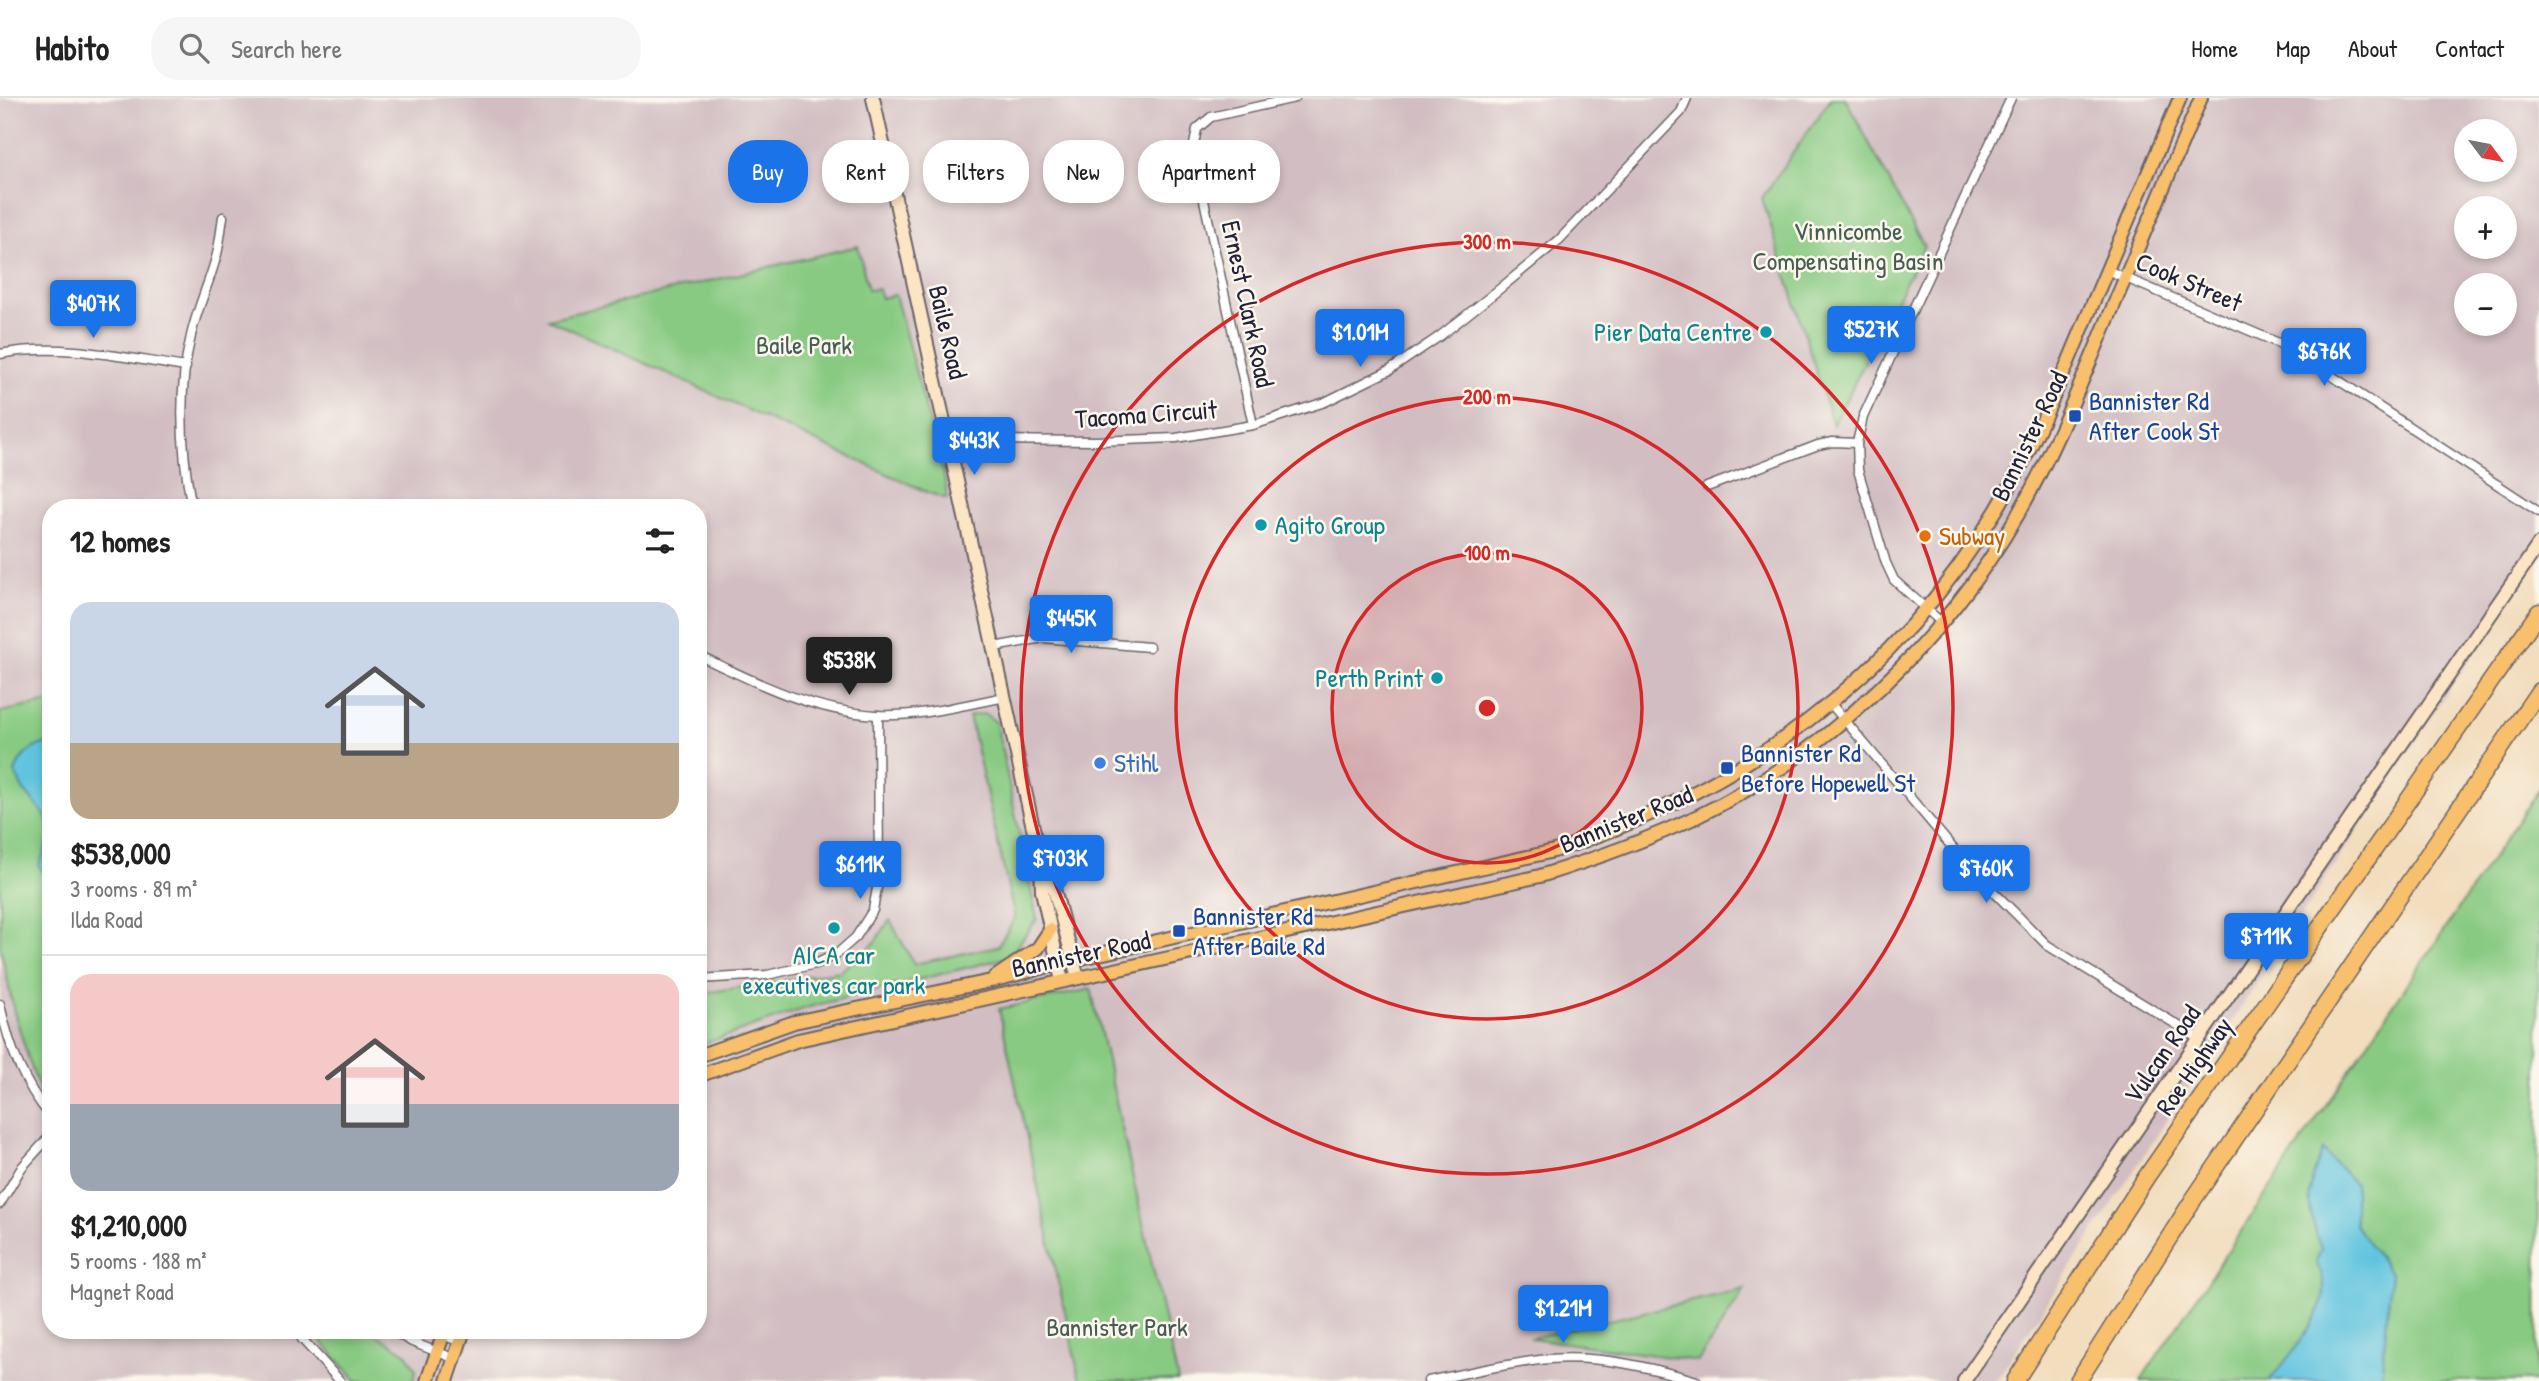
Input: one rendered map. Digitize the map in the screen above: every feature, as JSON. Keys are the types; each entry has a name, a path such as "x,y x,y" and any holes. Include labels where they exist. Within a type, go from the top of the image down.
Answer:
{"highway":[{"name":"Roe Highway","path":"2015,1381 2147,1176 2539,612"},
{"path":"2078,1381 2193,1200 2539,691"}],"main road":[{"name":"Bannister Road","path":"707,1053 794,1022 991,981 1073,960 1503,864 1596,838 1653,814 1758,758 1831,704 1866,672 1925,608 1979,537 2025,458 2180,98"},
{"name":"Bannister Road","path":"707,1073 798,1040 1540,876 1585,862 1667,830 1736,796 1805,750 1882,685 1941,622 1981,570 2015,518 2059,435 2202,98"},
{"path":"991,981 1038,948 1050,930"},
{"path":"427,1381 438,1339"},
{"path":"447,1381 461,1339"}],"street":[{"name":"Baile Road","path":"873,98 1041,864 1042,891 1062,981"},
{"name":"Ernest Clark Road","path":"1253,425 1193,150 1197,129 1211,117 1295,98"},
{"name":"Tacoma Circuit","path":"950,447 993,440 1177,438 1253,425 1325,402 1390,370 1440,336 1559,240 1681,112 1687,98"},
{"path":"1941,622 1894,580 1886,564 1858,470 1857,443 1863,417 2011,98"},
{"path":"191,499 183,439 183,391 190,339 201,297 217,255 223,217"},
{"name":"Cook Street","path":"2107,270 2288,347 2539,512"},
{"path":"0,354 25,349 57,349 186,367"},
{"path":"1707,487 1818,445 1832,442 1857,443"},
{"name":"Vulcan Road","path":"1964,1381 2539,544"},
{"path":"994,647 1044,638 1149,647"},
{"path":"707,659 805,702 878,715 936,710 1005,697"},
{"path":"1831,704 1968,866 2047,945 2200,1039"},
{"path":"707,978 767,975 816,964 838,953 856,937 873,910 879,877 878,715"},
{"name":"Baile Road","path":"1041,864 1054,889 1078,978"},
{"path":"0,1004 20,1072 42,1106"},
{"path":"0,1204 22,1167 42,1145"},
{"path":"302,1339 340,1381"},
{"path":"409,1339 453,1358"},
{"path":"1428,1381 1506,1365 1563,1359 1610,1362 1659,1370 1696,1381"}],"shaded area":[{"path":"0,98 2539,98 2539,553 1996,1381 0,1381"}],"green space":[{"name":"Vinnicombe Compensating Basin","path":"1831,98 1845,98 1924,246 1833,425 1762,198"},
{"name":"Baile Park","path":"858,246 868,290 878,289 881,298 895,295 945,480 947,499 548,319"},
{"path":"42,704 42,1097 14,1012 0,946 0,712"},
{"path":"985,714 996,722 1037,919 1009,957 809,1007 707,1043 707,993 840,971 872,946 890,920 914,964 998,946 1015,918 969,716"},
{"path":"2539,789 2537,1381 2140,1381"},
{"name":"Bannister Park","path":"1091,989 1178,1381 1080,1381 999,1009"},
{"path":"1745,1289 1698,1361 1530,1338"},
{"path":"319,1339 383,1339 406,1353 416,1370 414,1381 357,1381"}],"water":[{"path":"42,745 42,811 22,788 15,772 20,761"},
{"path":"2323,1150 2355,1184 2355,1225 2391,1274 2381,1381 2269,1381 2304,1336 2323,1298 2324,1284 2316,1261 2321,1249 2312,1221 2310,1199 2313,1177"}],"place":[{"name":"Pier Data Centre","path":"1766,332"},
{"name":"Bannister Rd After Cook St","path":"2075,416"},
{"name":"Agito Group","path":"1261,525"},
{"name":"Subway","path":"1925,536"},
{"name":"Perth Print","path":"1437,678"},
{"name":"Stihl","path":"1100,763"},
{"name":"Bannister Rd Before Hopewell St","path":"1727,768"},
{"name":"AICA car executives car park","path":"834,928"},
{"name":"Bannister Rd After Baile Rd","path":"1179,931"}]}
